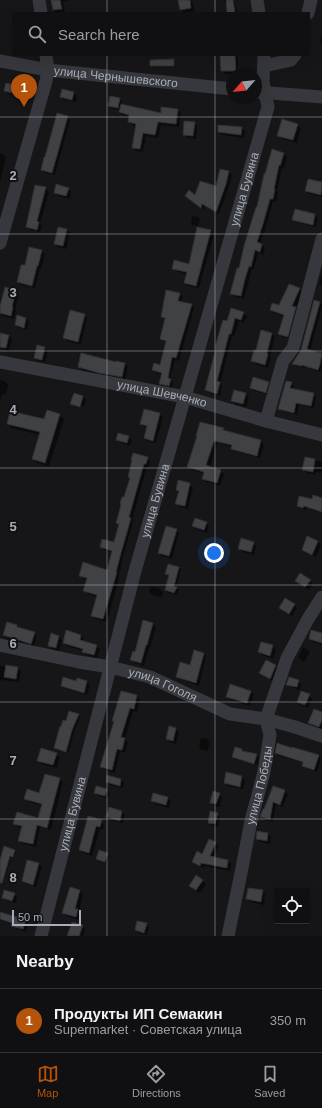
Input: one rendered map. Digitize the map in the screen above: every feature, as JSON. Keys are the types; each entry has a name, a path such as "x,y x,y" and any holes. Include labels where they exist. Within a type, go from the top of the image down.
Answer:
{"street":[{"path":"39,0 41,12"},
{"path":"256,0 259,12"},
{"path":"308,12 311,0"},
{"path":"0,243 44,87 48,70 46,56"},
{"name":"улица Бувина","path":"262,87 264,61 291,60 294,56"},
{"name":"улица Чернышевского","path":"0,61 48,70 226,88"},
{"path":"262,92 322,97"},
{"name":"улица Бувина","path":"41,936 135,571 268,107 262,94"},
{"path":"266,420 283,361 293,348 322,239"},
{"name":"улица Шевченко","path":"0,362 185,397 322,435"},
{"name":"улица Победы","path":"228,936 251,820 264,772 270,735 266,720 287,658 308,618 322,597"},
{"name":"улица Гоголя","path":"0,645 110,667 150,677 230,714 266,720 295,727 322,736"}],"building":[{"path":"51,0 60,0 62,9 53,10"},
{"path":"178,0 190,0 191,8 180,10"},
{"path":"226,0 233,0 235,12 227,12"},
{"path":"220,56 235,56 236,68 226,68 226,71 221,71"},
{"path":"174,59 174,66 150,66 150,60"},
{"path":"6,83 19,86 17,94 4,91"},
{"path":"62,89 74,92 72,100 60,97"},
{"path":"110,96 120,98 118,108 108,106"},
{"path":"121,104 161,113 161,107 178,109 176,124 158,122 155,135 143,133 140,149 132,148 136,124 128,122 129,115 119,112"},
{"path":"57,113 68,116 52,173 41,170"},
{"path":"282,119 298,124 293,140 277,136"},
{"path":"184,121 195,122 193,136 183,135"},
{"path":"218,125 242,127 241,135 218,132"},
{"path":"272,149 284,153 280,166 279,165 273,199 270,199 257,242 262,244 260,252 255,250 241,296 230,294 257,207 264,174"},
{"path":"220,169 229,171 216,212 202,204 201,208 185,196 189,190 195,195 200,181 216,186"},
{"path":"308,179 322,182 321,195 305,191"},
{"path":"56,184 69,188 66,196 54,193"},
{"path":"35,185 46,187 37,221 39,222 37,230 26,227"},
{"path":"295,209 315,214 313,225 292,220"},
{"path":"58,227 67,229 63,246 54,244"},
{"path":"197,227 211,230 196,286 184,283 187,272 172,269 174,260 189,264"},
{"path":"29,247 42,250 32,286 17,282 21,265 25,265"},
{"path":"289,284 300,288 292,306 296,307 288,337 278,334 284,315 270,310 272,303 279,305"},
{"path":"5,287 16,290 11,316 0,313 0,306"},
{"path":"166,290 180,293 178,301 192,304 176,358 172,357 168,378 171,379 169,386 159,384 162,373 152,370 154,363 160,365 166,341 160,339 165,318 161,317"},
{"path":"314,300 320,302 307,349 322,353 318,370 302,365 292,364 301,350"},
{"path":"231,308 244,312 241,320 235,318 231,334 229,334 217,381 220,382 217,394 205,390 223,320 227,321"},
{"path":"70,310 85,314 78,342 63,338"},
{"path":"17,315 26,318 24,328 15,325"},
{"path":"261,330 272,333 265,365 251,361 254,350 256,350"},
{"path":"0,333 9,335 6,348 0,347"},
{"path":"37,345 45,347 42,360 34,358"},
{"path":"81,353 125,363 122,377 78,367"},
{"path":"253,377 269,382 266,393 250,388"},
{"path":"286,381 292,382 290,388 314,393 311,406 296,403 294,413 278,409"},
{"path":"234,390 246,393 243,404 231,401"},
{"path":"74,393 83,396 80,407 70,404"},
{"path":"144,409 160,413 153,441 144,438 147,426 140,424"},
{"path":"47,410 60,414 45,463 32,459 40,432 7,424 10,411 44,419"},
{"path":"200,422 261,440 257,456 231,449 232,445 214,441 206,465 221,470 217,483 202,479 204,472 187,467"},
{"path":"118,433 129,436 127,443 116,440"},
{"path":"133,453 148,457 146,464 144,464 129,517 131,518 103,619 91,616 97,595 83,591 87,578 79,576 83,562 107,570 112,551 100,547 102,539 114,542 119,524 116,523 120,504 122,497 124,497 130,478 128,477"},
{"path":"305,457 315,459 313,472 302,470"},
{"path":"178,480 190,483 185,506 175,504 179,491 176,490"},
{"path":"313,495 322,498 322,512 304,506 303,508 297,506 299,496 312,499"},
{"path":"195,518 207,522 204,530 192,526"},
{"path":"166,526 177,529 169,556 158,553"},
{"path":"307,536 318,541 312,555 302,550"},
{"path":"241,538 254,542 251,552 238,549"},
{"path":"168,564 179,567 174,586 177,587 174,593 165,590 169,575 165,574"},
{"path":"300,573 311,580 305,587 295,581"},
{"path":"285,598 295,604 289,614 279,608"},
{"path":"143,620 153,623 141,663 130,660 133,651 135,652"},
{"path":"7,622 17,625 17,627 35,632 31,644 3,635"},
{"path":"66,630 81,635 80,640 97,645 94,655 82,652 83,649 63,643"},
{"path":"311,630 322,633 322,643 309,639"},
{"path":"51,633 59,636 56,648 48,646"},
{"path":"261,642 273,645 270,656 258,652"},
{"path":"194,650 204,653 196,683 176,677 180,662 190,665"},
{"path":"266,660 276,665 270,679 259,673"},
{"path":"6,665 18,667 16,679 4,677"},
{"path":"63,677 76,681 77,678 87,681 84,693 61,686"},
{"path":"289,677 299,680 297,687 286,685"},
{"path":"230,684 251,691 247,703 226,697"},
{"path":"121,691 137,695 134,709 130,708 121,737 125,738 122,750 117,749 112,770 100,767 114,721 112,721"},
{"path":"301,691 310,694 305,705 297,702"},
{"path":"314,709 322,712 322,720 319,727 308,723"},
{"path":"69,711 79,714 72,730 66,752 54,748 60,726 61,727 63,720 66,721"},
{"path":"169,726 176,728 173,741 166,739"},
{"path":"277,743 319,755 314,770 302,766 303,762 275,753"},
{"path":"235,747 242,749 242,751 257,754 254,764 232,757"},
{"path":"41,748 57,753 53,765 37,761"},
{"path":"226,772 242,776 240,787 224,783"},
{"path":"45,774 60,778 47,828 37,825 33,844 18,841 22,826 13,824 17,812 38,818 42,804 24,799 27,789 39,793"},
{"path":"107,775 121,779 120,786 106,782"},
{"path":"96,786 107,789 105,796 94,793"},
{"path":"273,786 285,790 280,805 273,802 270,819 260,817 264,809"},
{"path":"213,791 220,793 216,804 210,803"},
{"path":"153,793 168,797 166,805 151,801"},
{"path":"109,807 122,811 120,821 106,817"},
{"path":"210,811 218,813 215,824 208,823"},
{"path":"88,816 102,820 100,827 96,826 89,853 79,850"},
{"path":"257,831 268,833 267,841 256,839"},
{"path":"209,839 216,842 210,856 228,860 227,868 201,863 200,866 192,862 197,851 202,854"},
{"path":"4,846 15,850 13,857 10,856 2,883 0,883 0,860"},
{"path":"99,850 108,853 105,862 96,859"},
{"path":"27,860 39,863 33,885 22,881"},
{"path":"196,875 203,880 196,890 189,886"},
{"path":"70,887 80,890 75,909 78,909 76,917 62,913"},
{"path":"248,888 263,890 261,902 246,899"},
{"path":"4,890 15,893 12,901 2,898"},
{"path":"0,912 26,920 23,929 11,926 12,923 0,919"},
{"path":"137,921 147,923 144,933 135,930"},
{"path":"72,922 83,925 79,936 67,936"}],"place":[{"name":"Продукты ИП Семакин","path":"24,107"}]}
